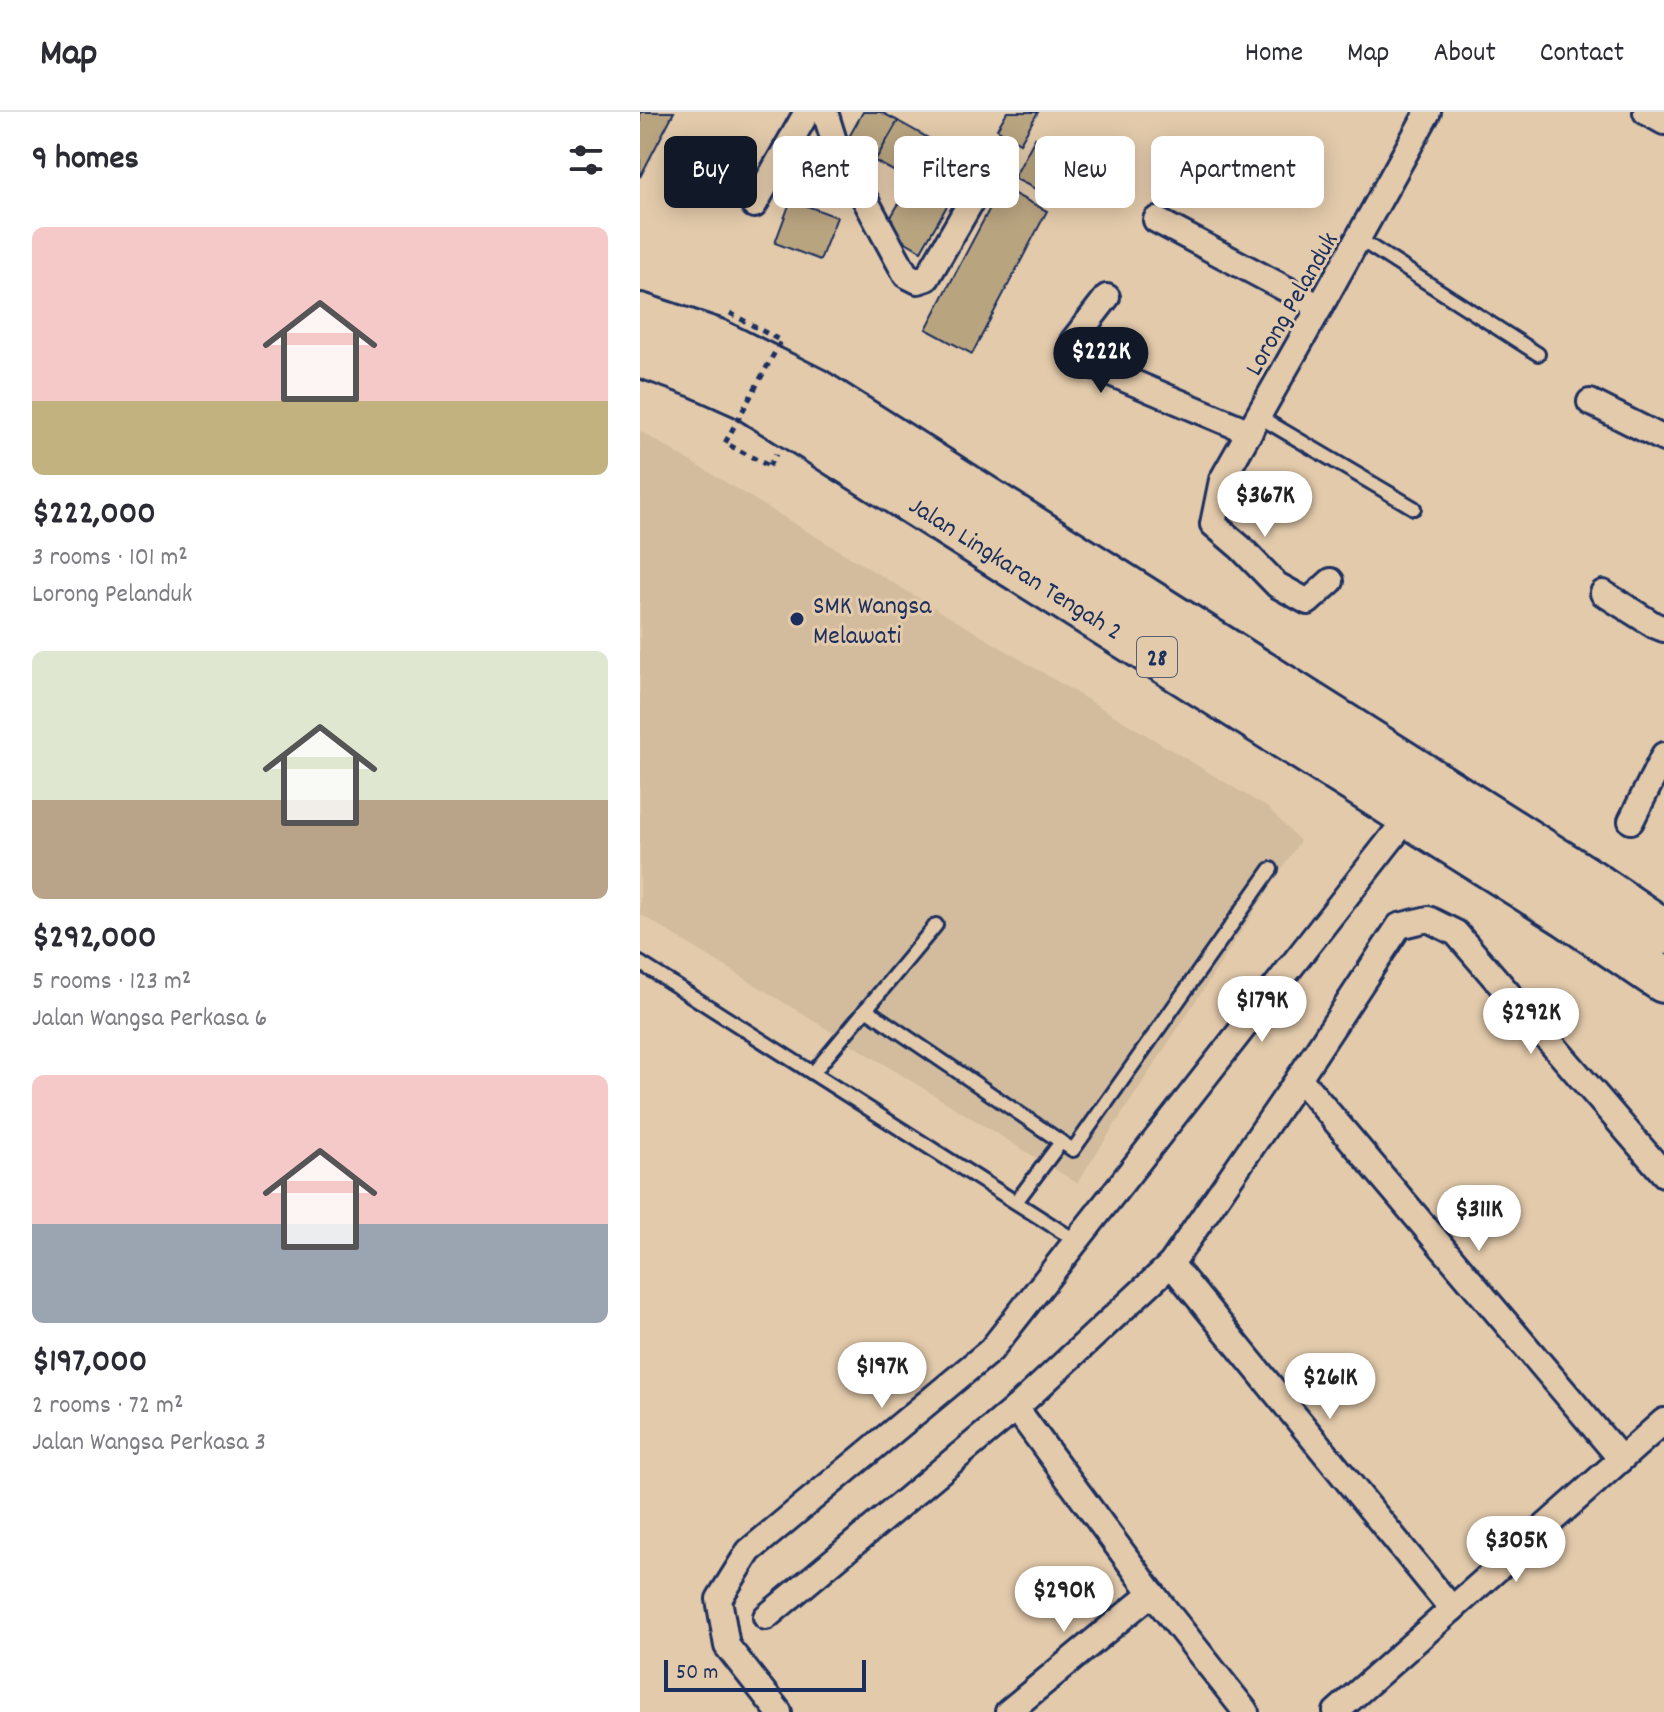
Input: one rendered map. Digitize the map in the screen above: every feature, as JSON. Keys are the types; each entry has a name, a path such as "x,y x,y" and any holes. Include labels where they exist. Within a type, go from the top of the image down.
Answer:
{"highway":[{"name":"Jalan Lingkaran Tengah 2","path":"640,316 715,341 815,391 1587,880 1664,932"},
{"name":"Jalan Lingkaran Tengah 2","path":"640,354 745,396 1568,915 1664,980"}],"street":[{"path":"825,112 835,144 906,275 918,281 927,278 967,208"},
{"name":"Lorong Pelanduk","path":"1331,581 1308,602 1277,585 1213,524 1222,480 1428,112"},
{"path":"1646,112 1664,122"},
{"path":"757,200 803,118"},
{"path":"1156,220 1320,307"},
{"path":"1107,297 1073,341 1082,361 1254,424"},
{"path":"1590,402 1664,439"},
{"path":"1603,593 1664,629"},
{"path":"1631,821 1664,755"},
{"path":"779,1712 727,1646 719,1599 749,1551 991,1350 1409,816"},
{"path":"766,1617 1016,1408 1171,1264 1399,926 1428,919 1456,933 1664,1174"},
{"path":"1299,1078 1621,1459"},
{"path":"1171,1264 1452,1609"},
{"path":"1016,1408 1152,1593 1246,1712"},
{"path":"1336,1712 1664,1421"},
{"path":"1008,1712 1152,1593"}],"lane":[{"path":"1359,239 1538,354"},
{"path":"1254,424 1414,508"},
{"path":"866,1009 1073,1150 1271,869"},
{"path":"813,1073 936,925"},
{"path":"640,963 1078,1242"},
{"path":"1016,1202 1061,1142"}],"path":[{"path":"730,313 781,341 725,443 769,466"}],"shaded area":[{"name":"SMK Wangsa Melawati","path":"640,431 1268,808 1300,841 1077,1183 640,914"}],"building":[{"path":"640,112 674,112 640,177"},
{"path":"863,112 881,112 898,121 878,156 878,136 850,136"},
{"path":"1007,112 1038,112 1020,143 1019,136 1008,136 997,129"},
{"path":"898,121 924,136 894,136 894,171 878,163 878,156"},
{"path":"1035,138 1035,189 1019,181 1019,168"},
{"path":"1019,196 1035,205 1035,208 1047,211 972,354 926,329 990,208 1019,208"},
{"path":"788,208 813,208 837,217 820,260 775,243"},
{"path":"896,208 946,208 921,251 884,229"}],"place":[{"name":"SMK Wangsa Melawati","path":"797,619"}]}
